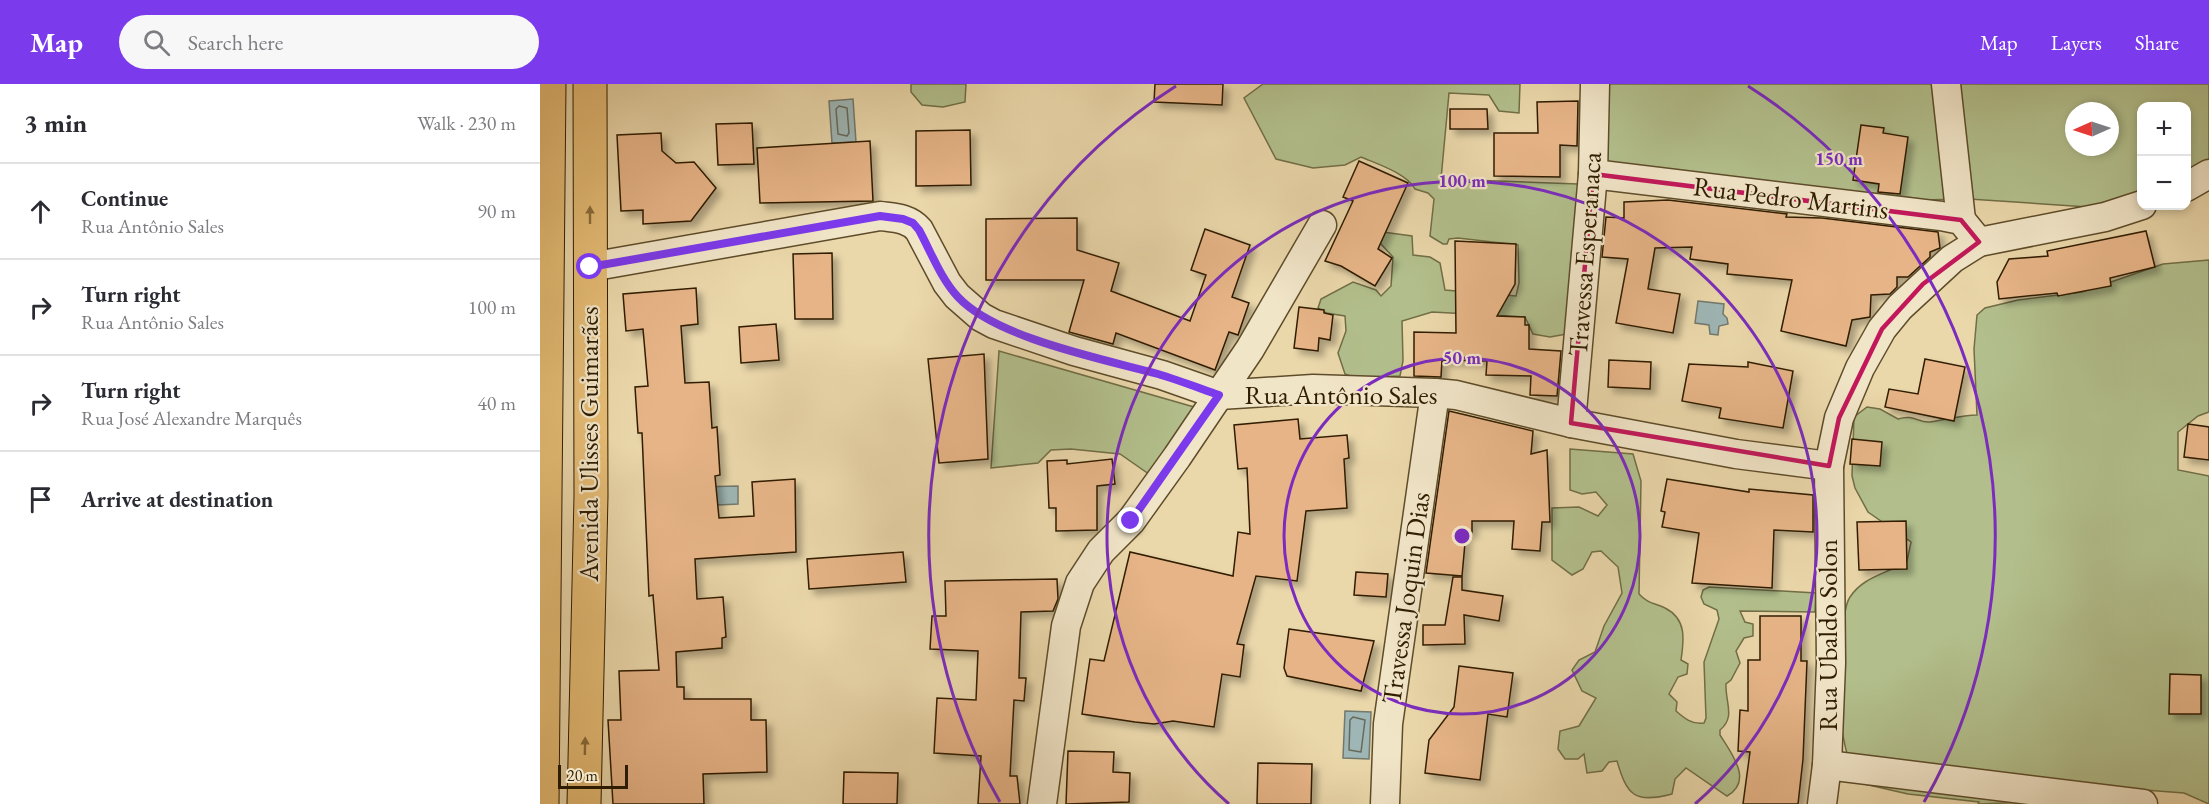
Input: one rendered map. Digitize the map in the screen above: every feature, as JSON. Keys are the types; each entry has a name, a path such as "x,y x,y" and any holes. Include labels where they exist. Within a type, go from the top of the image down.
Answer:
{"main road":[{"name":"Avenida Ulisses Guimarães","path":"542,804 541,710 545,495 543,287 549,84"},
{"name":"Avenida Ulisses Guimarães","path":"584,804 591,496 591,84"},
{"path":"545,495 591,496"}],"street":[{"name":"Travessa Esperanaca","path":"1571,423 1593,174 1595,84"},
{"path":"1947,84 1961,220 1979,242"},
{"name":"Rua Pedro Martins","path":"1593,174 1961,220"},
{"path":"2191,185 2209,174"},
{"path":"1829,466 1839,418 1860,368 1882,329 1923,284 1952,259 1979,242 2105,217 2137,207"},
{"name":"Rua Antônio Sales","path":"590,267 880,216 903,219 913,223 919,230 947,283 957,296 981,317 994,324 1074,351 1162,375 1219,395 1312,389 1456,395 1571,423 1736,454 1829,466"},
{"path":"1042,804 1066,626 1080,583 1101,551 1131,521 1219,395 1250,349 1322,225"},
{"name":"Travessa Joquin Dias","path":"1385,804 1388,724 1435,393"},
{"name":"Rua Ubaldo Solon","path":"1822,804 1827,765 1831,663 1829,466"},
{"path":"1827,765 2143,804"}],"highlighted area":[{"path":"1593,174 1961,220 1979,242 1923,284 1882,329 1839,418 1829,466 1571,423"}],"green space":[{"path":"911,84 966,84 965,102 943,107 922,105 911,92"},
{"path":"1263,84 1520,84 1519,113 1499,111 1489,95 1449,93 1441,179 1578,184 1572,333 1550,337 1533,334 1525,317 1432,312 1402,321 1403,361 1400,376 1356,378 1345,374 1338,353 1346,331 1345,316 1326,313 1318,308 1321,299 1353,282 1376,290 1381,296 1391,286 1393,257 1380,243 1383,232 1412,236 1413,255 1430,257 1440,263 1445,290 1516,296 1519,283 1518,245 1458,238 1449,239 1447,244 1443,244 1430,236 1434,199 1428,193 1415,189 1405,178 1361,157 1345,165 1313,168 1276,159 1244,98"},
{"path":"1605,84 2209,84 2209,164 2191,173 2191,102 2137,102 2137,193 2088,207 1969,199 1919,200 1607,167"},
{"path":"2209,260 2209,412 2198,416 2178,432 2178,470 2209,476 2209,804 2184,793 2092,786 2034,802 1978,804 1979,802 1908,794 1856,782 1845,744 1839,704 1838,664 1846,607 1850,597 1862,584 1907,561 1911,542 1868,512 1855,488 1852,476 1854,417 1867,407 1880,409 1898,419 1912,418 1926,422 1977,415 1974,349 1977,315 1985,308 2018,300 2082,292 2163,264"},
{"path":"999,351 1201,409 1156,479 1120,454 1071,449 1051,450 1038,463 991,468"},
{"path":"1570,449 1633,454 1641,481 1639,594 1672,613 1681,624 1683,645 1681,660 1688,664 1687,674 1678,677 1669,694 1677,702 1676,711 1688,720 1704,723 1706,718 1704,662 1719,619 1717,610 1704,604 1701,597 1703,590 1709,587 1816,593 1815,612 1740,611 1745,622 1753,624 1753,636 1744,638 1736,651 1740,663 1731,680 1726,684 1729,714 1728,720 1720,730 1720,735 1734,758 1740,775 1735,790 1727,796 1686,768 1675,779 1672,794 1641,797 1634,794 1624,782 1617,761 1609,762 1602,771 1587,773 1584,754 1578,759 1565,759 1558,749 1560,731 1579,726 1596,698 1582,691 1572,670 1579,660 1595,652 1604,626 1622,593 1618,567 1601,551 1592,552 1583,569 1572,575 1552,560 1552,508 1579,507 1598,516 1607,505 1596,492 1582,494 1570,490"}],"water":[{"path":"853,99 856,142 832,143 829,101"},
{"path":"1698,301 1724,304 1723,314 1728,324 1719,326 1718,335 1710,334 1709,325 1695,323"},
{"path":"738,486 738,504 698,506 697,487"},
{"path":"1345,711 1371,712 1369,759 1343,758"}],"building":[{"path":"1155,84 1223,84 1222,105 1154,102"},
{"path":"1578,101 1577,146 1560,145 1560,177 1494,176 1494,133 1538,133 1537,102"},
{"path":"1450,109 1487,109 1488,129 1450,129"},
{"path":"752,123 754,164 718,165 716,124"},
{"path":"1861,125 1884,128 1883,133 1908,137 1900,194 1878,192 1879,184 1853,180"},
{"path":"970,130 971,185 916,186 916,131"},
{"path":"661,133 662,151 676,163 694,162 716,188 691,221 643,224 643,210 621,211 617,135"},
{"path":"870,141 873,201 760,203 757,148"},
{"path":"1359,161 1408,183 1378,249 1392,258 1375,286 1341,266 1325,261 1353,201 1343,197"},
{"path":"1668,200 1787,214 1786,217 1822,218 1938,232 1940,248 1930,252 1930,257 1908,277 1897,277 1897,287 1890,294 1871,295 1870,317 1852,320 1846,346 1781,331 1792,280 1727,274 1728,264 1690,259 1692,247 1655,248 1648,289 1680,294 1673,333 1616,323 1628,259 1602,257 1606,217 1624,218 1624,202"},
{"path":"1077,218 1077,250 1119,263 1111,291 1190,321 1206,275 1191,270 1205,229 1250,245 1232,297 1249,303 1238,335 1229,332 1215,370 1116,333 1113,344 1069,332 1084,280 986,280 986,219"},
{"path":"2146,231 2155,267 2110,278 2111,286 2058,296 2057,293 1999,299 1997,282 2009,259 2048,256 2047,251"},
{"path":"1455,241 1516,244 1515,284 1497,316 1525,317 1525,325 1529,325 1529,349 1561,351 1557,396 1530,395 1531,376 1486,375 1487,361 1442,360 1441,377 1414,376 1414,332 1456,333"},
{"path":"832,253 833,319 795,319 793,254"},
{"path":"696,288 698,324 681,326 685,383 709,382 712,428 717,427 720,475 715,476 719,518 754,516 752,482 795,479 796,552 695,559 697,599 723,597 726,637 722,638 722,648 676,652 677,687 684,687 684,699 751,699 751,720 766,720 767,772 703,774 704,804 613,804 608,720 621,720 619,671 659,670 653,595 649,596 642,433 638,433 635,387 648,386 643,329 626,331 623,294"},
{"path":"1299,307 1324,310 1324,313 1333,315 1330,340 1319,338 1318,351 1294,348"},
{"path":"776,324 779,360 741,363 739,327"},
{"path":"984,354 988,459 939,463 928,359"},
{"path":"1925,359 1965,367 1954,421 1885,407 1889,389 1918,394"},
{"path":"1609,360 1651,362 1650,389 1608,387"},
{"path":"1748,362 1793,371 1783,428 1719,418 1721,408 1682,401 1689,364 1748,367"},
{"path":"1449,411 1533,431 1531,454 1547,450 1550,522 1542,522 1540,551 1512,549 1514,521 1472,521 1472,532 1466,532 1462,576 1426,573"},
{"path":"1298,419 1300,439 1347,435 1349,458 1344,459 1347,508 1306,511 1297,581 1256,576 1237,644 1244,645 1240,677 1222,674 1214,727 1173,721 1154,724 1082,714 1090,659 1104,661 1130,552 1233,576 1238,532 1250,534 1247,468 1238,469 1234,425"},
{"path":"2188,424 2209,427 2209,460 2184,457"},
{"path":"1852,439 1882,442 1880,466 1850,464"},
{"path":"1112,459 1115,484 1097,486 1097,530 1056,531 1056,508 1049,508 1047,461 1067,460 1067,464"},
{"path":"1667,479 1749,492 1749,489 1813,495 1813,532 1774,530 1772,588 1692,583 1699,533 1662,527 1665,512 1661,511"},
{"path":"1906,521 1907,569 1859,570 1857,522"},
{"path":"903,552 906,582 809,589 807,559"},
{"path":"1356,572 1388,574 1386,597 1354,595"},
{"path":"1453,577 1462,577 1462,590 1503,596 1499,621 1464,615 1465,644 1423,645 1423,625 1445,625"},
{"path":"1057,579 1058,599 1053,611 1021,612 1019,678 1026,678 1024,701 1014,700 1010,776 1017,776 1020,804 978,804 981,756 934,753 937,698 976,700 978,651 930,649 932,616 946,616 945,581"},
{"path":"1760,616 1801,616 1801,661 1807,661 1803,759 1798,804 1743,804 1750,752 1738,751 1740,710 1748,711 1748,660 1760,660"},
{"path":"1289,629 1374,641 1361,691 1287,676 1284,668"},
{"path":"1459,666 1513,673 1507,717 1488,714 1480,780 1425,773 1429,740 1454,707"},
{"path":"2170,674 2201,675 2201,714 2169,714"},
{"path":"1068,751 1114,752 1113,772 1130,773 1129,802 1066,804"},
{"path":"1258,763 1312,764 1311,804 1257,804"},
{"path":"844,772 898,773 897,804 843,804"}],"route":[{"path":"590,267 880,216 903,219 913,223 947,283 957,296 981,317 994,324 1074,351 1162,375 1219,395 1131,521"}]}
